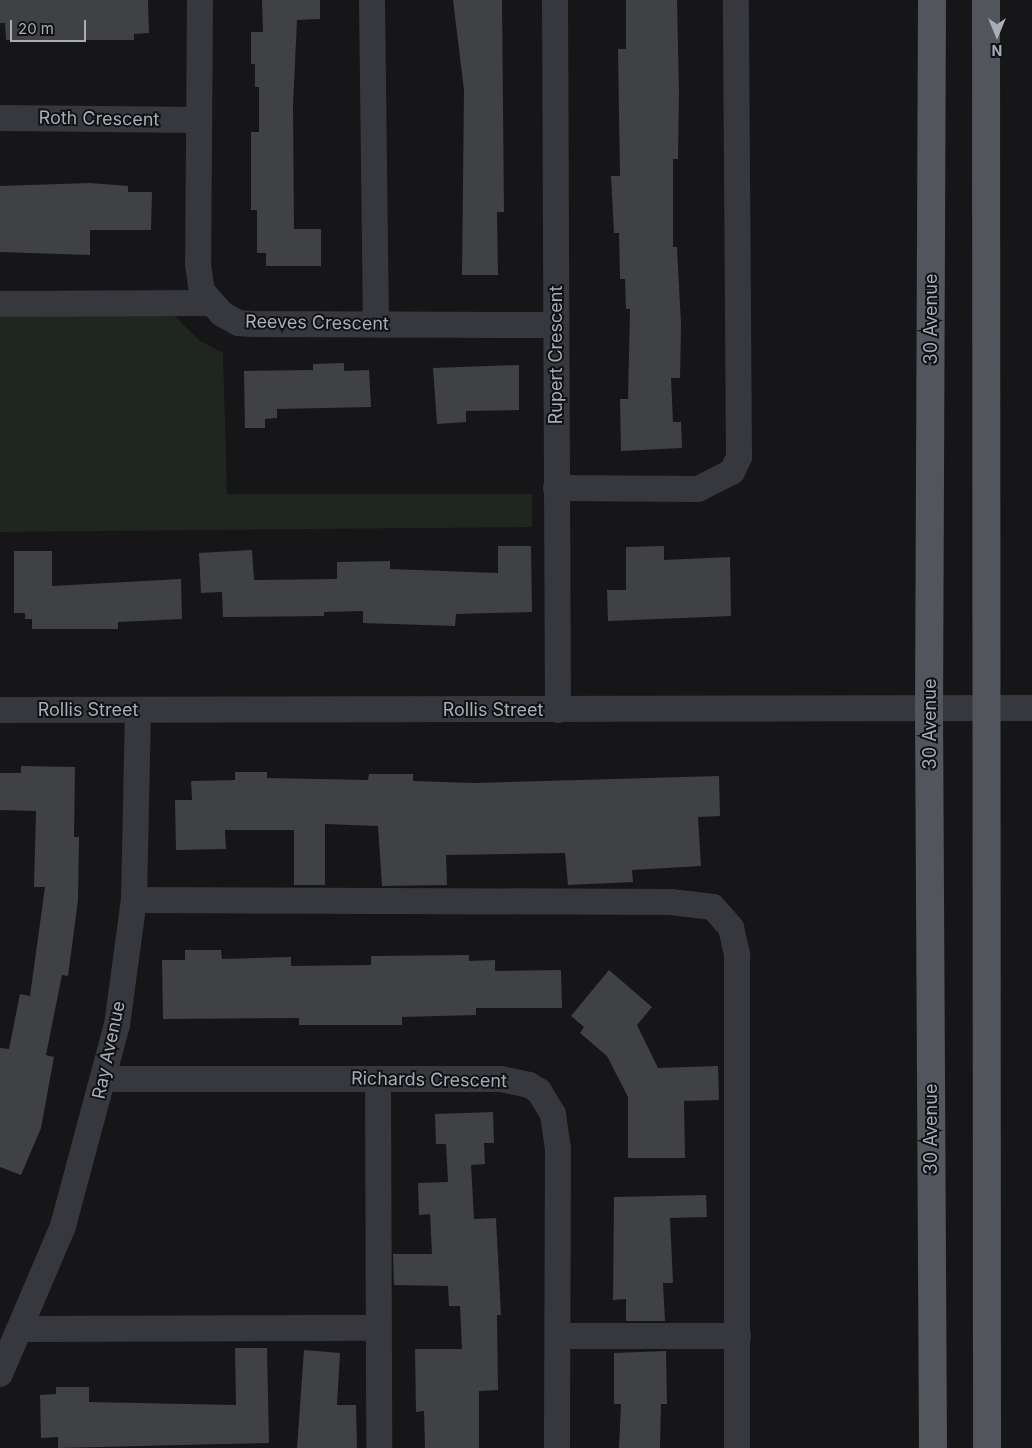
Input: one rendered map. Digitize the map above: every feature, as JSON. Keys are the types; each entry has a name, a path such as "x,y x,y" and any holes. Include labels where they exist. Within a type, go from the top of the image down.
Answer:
{"main road":[{"name":"30 Avenue","path":"932,0 929,708 933,1448"},
{"path":"986,0 987,1448"}],"street":[{"path":"200,0 198,264 202,291 210,303"},
{"path":"372,0 376,324"},
{"name":"Rupert Crescent","path":"555,0 558,710"},
{"path":"556,488 698,489 732,472 739,457 736,0"},
{"name":"Roth Crescent","path":"0,118 199,120"},
{"path":"0,304 210,303"},
{"name":"Reeves Crescent","path":"210,303 238,322 556,325"},
{"name":"Rollis Street","path":"0,710 1032,708"},
{"name":"Ray Avenue","path":"0,1374 21,1329 63,1226 117,1025 134,900 138,710"},
{"path":"134,900 670,902 713,907 731,928 736,955 737,1448"},
{"name":"Richards Crescent","path":"104,1079 501,1079 529,1085 547,1100 557,1128 557,1448"},
{"path":"378,1079 379,1448"},
{"path":"21,1329 379,1328"},
{"path":"558,1336 738,1336"}],"shaded area":[{"path":"0,312 172,314 200,341 223,353 227,494 532,494 532,527 0,532"}],"building":[{"path":"0,0 148,0 149,33 134,34 134,40 6,40 5,23 0,23"},
{"path":"262,0 320,0 320,19 297,20 293,105 294,229 321,229 321,266 266,266 266,253 257,253 257,210 251,210 251,132 259,132 259,87 255,87 255,64 251,64 251,32 263,32"},
{"path":"453,0 502,0 504,212 497,212 498,275 462,275 464,90"},
{"path":"626,0 677,0 678,159 673,159 673,247 677,247 681,324 680,378 671,378 673,422 681,422 682,448 621,451 620,399 628,399 630,309 626,309 625,279 620,279 619,233 614,233 611,176 620,176 618,49 626,49"},
{"path":"90,183 128,186 128,192 152,192 151,230 90,230 90,255 0,252 0,186"},
{"path":"344,363 344,371 369,370 371,407 277,409 277,418 265,419 265,428 245,428 244,371 313,370 313,364"},
{"path":"519,365 519,410 466,411 466,422 437,424 433,368"},
{"path":"498,546 531,546 532,612 456,614 455,626 363,623 363,611 324,612 324,616 223,617 222,592 201,593 199,553 252,550 254,580 337,579 337,562 390,561 390,569 498,573"},
{"path":"664,546 664,560 730,557 731,616 608,621 607,590 626,590 626,547"},
{"path":"14,551 52,551 52,586 181,579 182,619 118,622 118,629 32,629 32,619 25,619 25,613 14,613"},
{"path":"21,766 75,767 74,837 79,837 78,900 68,976 62,975 46,1055 54,1057 41,1128 21,1175 0,1167 0,1048 9,1049 20,994 30,996 45,887 34,887 36,811 0,810 0,773 21,773"},
{"path":"235,772 267,772 267,778 368,780 369,774 413,774 413,781 473,783 719,776 720,816 698,817 701,866 632,870 633,882 568,885 565,853 446,855 447,885 382,886 378,826 325,824 325,885 294,885 294,830 225,830 226,849 176,850 175,800 192,800 191,781 235,780"},
{"path":"185,950 221,950 222,959 291,957 291,966 371,965 371,956 469,955 469,961 495,960 495,971 561,970 562,1008 476,1008 476,1015 402,1017 402,1025 299,1025 299,1018 163,1019 162,960 185,960"},
{"path":"609,970 652,1007 637,1025 658,1068 718,1066 719,1100 684,1101 685,1158 628,1158 628,1097 607,1056 580,1033 584,1027 571,1016"},
{"path":"493,1112 494,1143 484,1143 485,1164 471,1165 474,1219 496,1218 501,1315 497,1315 498,1390 479,1391 479,1448 425,1448 424,1411 416,1412 415,1349 462,1349 460,1306 449,1306 448,1286 394,1285 393,1254 432,1254 430,1214 419,1215 418,1183 448,1182 446,1144 436,1144 435,1114"},
{"path":"706,1195 707,1217 670,1218 673,1283 663,1283 665,1321 626,1321 626,1299 613,1300 614,1197"},
{"path":"235,1348 267,1348 269,1443 58,1448 58,1437 41,1438 40,1395 56,1394 56,1387 89,1387 89,1402 236,1405"},
{"path":"304,1350 340,1353 337,1405 356,1405 357,1448 297,1448"},
{"path":"666,1351 667,1404 661,1404 660,1448 619,1448 621,1404 614,1404 614,1353"}]}
